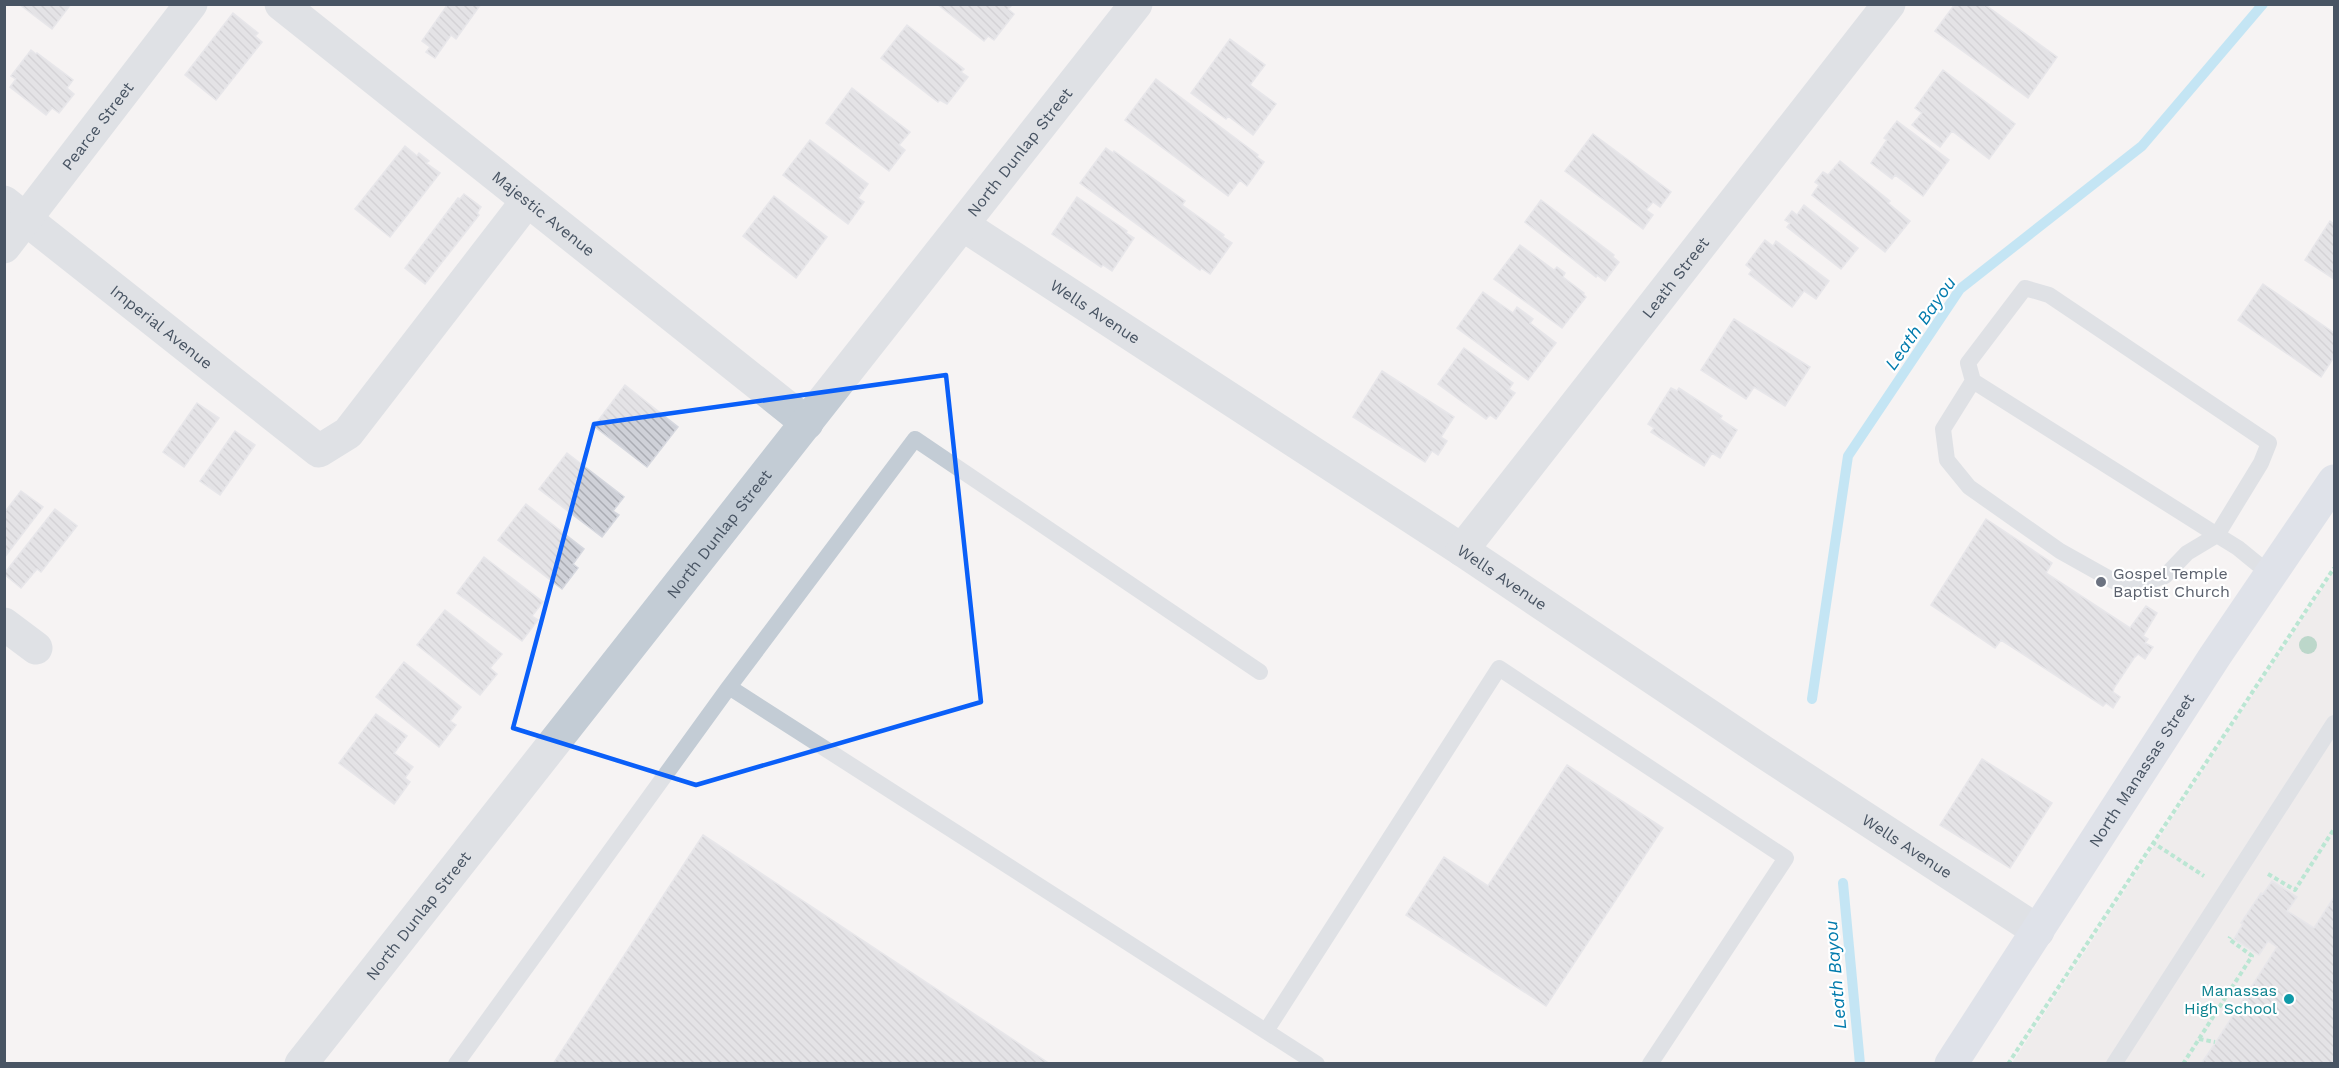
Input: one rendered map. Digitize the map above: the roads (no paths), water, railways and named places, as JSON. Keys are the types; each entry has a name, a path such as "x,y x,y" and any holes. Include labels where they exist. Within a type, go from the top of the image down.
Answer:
{"street":[{"name":"Pearce Street","path":"4,247 15,210 191,4"},
{"name":"Majestic Avenue","path":"281,4 807,423"},
{"name":"North Dunlap Street","path":"301,1064 1136,4"},
{"name":"Leath Street","path":"1461,550 1889,4"},
{"name":"Imperial Avenue","path":"15,210 319,451 348,433 527,201"},
{"name":"Wells Avenue","path":"963,225 2038,931"},
{"name":"North Manassas Street","path":"1951,1064 2334,480"},
{"path":"4,624 36,648"}],"lane":[{"path":"1974,381 1943,429 1947,459 1970,487 2060,551 2126,588 2165,576 2187,553 2217,535 2261,463 2269,443 2049,295 2025,288 1968,363 1974,381 2217,535 2238,548 2271,575"},
{"path":"456,1064 729,687 915,439 1260,672"},
{"path":"1266,1031 1499,668 1786,858 1650,1064"},
{"path":"729,687 1317,1064"},
{"path":"2114,1064 2334,723"}],"waterway":[{"name":"Leath Bayou","path":"1812,699 1848,456 1960,289 2142,146 2263,4"},
{"name":"Leath Bayou","path":"1843,883 1860,1064"}],"place":[{"name":"Gospel Temple Baptist Church","path":"2101,582"},
{"name":"Manassas High School","path":"2289,999"}]}
